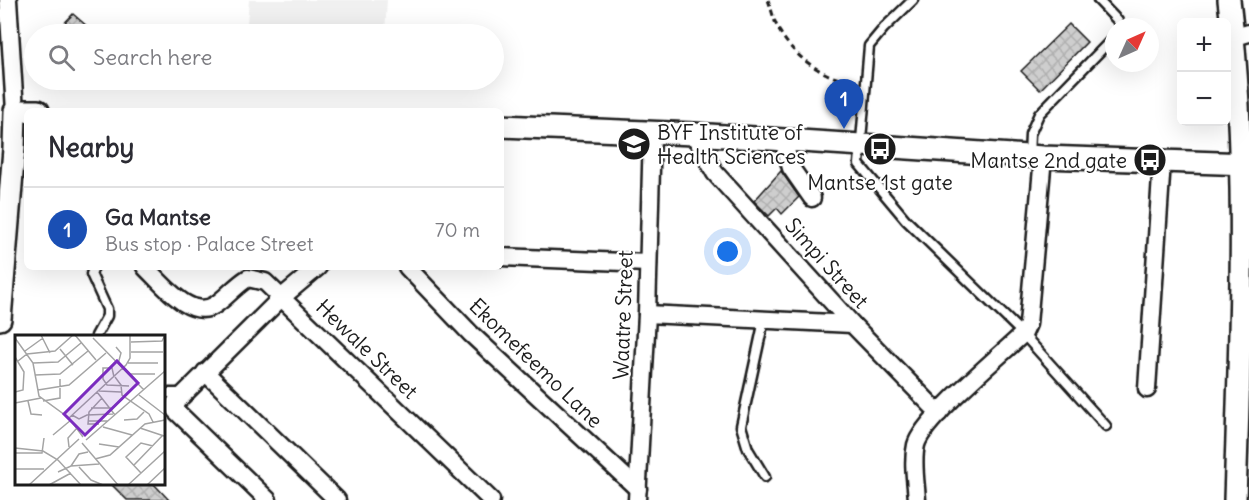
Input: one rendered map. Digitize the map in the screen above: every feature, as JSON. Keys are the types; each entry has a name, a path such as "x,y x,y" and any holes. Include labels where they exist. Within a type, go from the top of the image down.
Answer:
{"street":[{"path":"0,319 7,148 15,111 8,0"},
{"path":"1229,0 1240,43 1246,164 1245,303 1235,500"},
{"path":"15,111 24,111"},
{"path":"504,126 694,134 1036,156 1246,164"},
{"name":"Waatre Street","path":"638,494 647,314 652,132"},
{"name":"Simpi Street","path":"694,134 715,173 852,324 939,413"},
{"path":"783,140 791,168 812,198"},
{"path":"917,500 916,446 939,413 1023,334 1031,311 1036,156"},
{"path":"1147,388 1162,161"},
{"path":"504,257 648,263"},
{"name":"Hewale Street","path":"148,270 184,304 198,309 211,308 248,278 265,282 491,500"},
{"path":"268,500 175,410 174,396 205,372 281,298 314,270"},
{"name":"Ekomefeemo Lane","path":"410,270 471,334 638,494"},
{"path":"647,314 852,324"},
{"path":"205,372 337,500"}],"lane":[{"path":"913,0 869,46 859,164 906,220 1023,334 1106,426"},
{"path":"1098,0 1115,18"},
{"path":"1036,156 1030,134 1039,114 1105,46"},
{"path":"93,270 91,274 107,309 107,316 97,335"},
{"path":"764,320 741,426 748,449 765,477"}],"path":[{"path":"768,0 779,31 791,47 816,69 836,79 867,83"}],"shaded area":[{"path":"249,0 387,0 386,24 247,24"}],"building":[{"path":"73,14 84,24 64,24"},
{"path":"1069,24 1087,42 1040,90 1021,71"},
{"path":"781,171 799,197 782,214 777,208 769,216 754,201"},
{"path":"112,485 155,485 169,500 127,500"}],"place":[{"name":"Ga Mantse","path":"844,129"},
{"name":"BYF Institute of Health Sciences","path":"634,144"},
{"name":"Mantse 1st gate","path":"880,149"},
{"name":"Mantse 2nd gate","path":"1150,160"}]}
